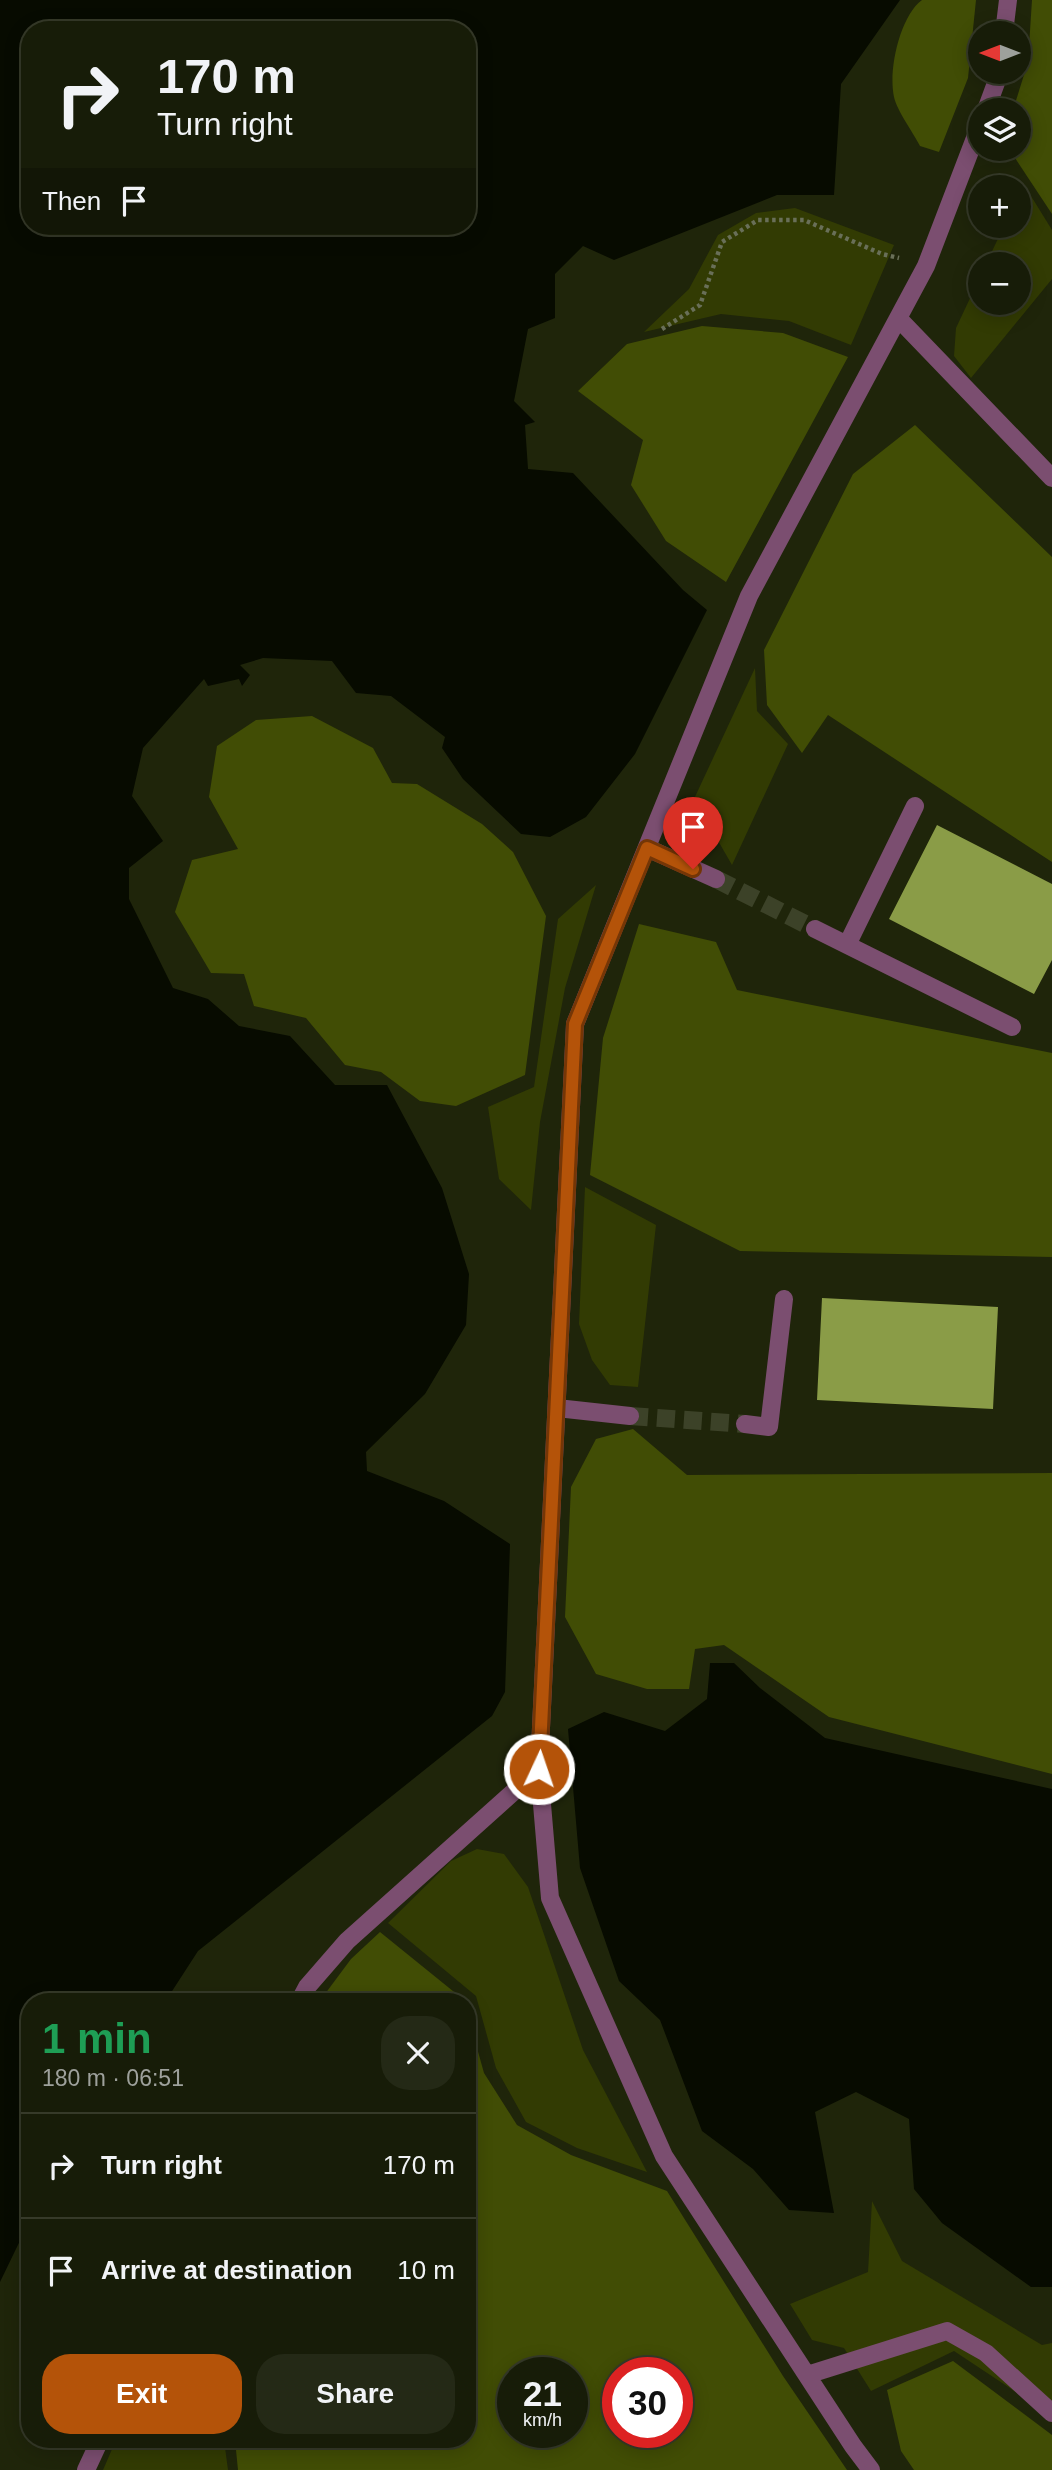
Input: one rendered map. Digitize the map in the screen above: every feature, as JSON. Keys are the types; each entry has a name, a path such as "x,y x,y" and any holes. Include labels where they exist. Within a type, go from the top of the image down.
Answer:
{"street":[{"path":"1005,21 1007,0"},
{"path":"871,2470 664,2156 550,1898 539,1769 575,1024 749,596 926,266 968,156"},
{"path":"898,318 1052,478"},
{"path":"847,945 915,806"},
{"path":"647,848 716,879"},
{"path":"815,929 1012,1027"},
{"path":"744,1424 769,1427 784,1299"},
{"path":"556,1408 630,1416"},
{"path":"304,1993 346,1941 539,1769"},
{"path":"807,2375 947,2331 986,2353 1052,2413"},
{"path":"86,2470 96,2448"}],"path":[{"path":"662,329 700,304 722,242 758,220 804,220 883,254 926,266"}],"green space":[{"path":"922,0 976,0 974,21 968,21 968,78 939,152 920,146 894,97 894,59 902,31 914,8"},
{"path":"1032,0 1052,0 1052,214 1031,182 1031,175 1026,175 1017,161 1031,161 1031,98 1017,98 1021,84 1031,84"},
{"path":"1031,196 1052,230 1052,279 1031,305 1031,252 992,252 998,238 1031,238"},
{"path":"795,208 894,245 851,345 789,321 721,314 644,332 689,289 718,235 756,213"},
{"path":"968,302 968,315 1023,315 971,378 954,356 956,328"},
{"path":"702,326 783,333 848,357 726,582 666,541 631,485 643,440 578,391 627,344"},
{"path":"915,425 1052,557 1052,862 828,715 802,753 767,705 764,650 853,474"},
{"path":"755,668 757,711 788,744 732,865 694,799"},
{"path":"312,716 373,748 392,783 417,784 482,824 513,852 546,916 525,1075 456,1106 420,1101 381,1072 345,1065 306,1018 254,1006 244,974 211,973 175,912 192,860 238,849 209,797 217,746 256,720"},
{"path":"596,885 565,988 540,1122 531,1210 499,1179 488,1107 534,1087 558,919"},
{"path":"639,924 716,942 737,990 1052,1053 1052,1257 740,1251 590,1175 603,1038"},
{"path":"585,1187 656,1225 638,1387 610,1385 592,1360 579,1324"},
{"path":"633,1429 687,1475 1052,1473 1052,1774 829,1717 724,1645 695,1649 689,1689 647,1689 596,1674 565,1617 571,1487 596,1439"},
{"path":"477,1849 504,1854 528,1887 583,2050 647,2172 577,2148 526,2122 496,2068 476,1993 472,1993 388,1923 451,1861"},
{"path":"380,1932 455,1993 326,1993 351,1959"},
{"path":"476,2044 484,2073 517,2125 571,2155 667,2191 783,2376 847,2470 238,2470 236,2448 476,2448"},
{"path":"872,2201 902,2261 1042,2345 1052,2343 1052,2416 954,2351 871,2391 844,2348 812,2340 790,2304 868,2272"},
{"path":"953,2361 1052,2435 1052,2470 914,2470 901,2451 887,2390"},
{"path":"113,2448 225,2448 228,2470 103,2470"}],"shaded area":[{"path":"0,0 900,0 841,84 834,195 777,195 614,260 583,246 555,274 555,318 528,329 514,401 535,422 525,425 528,469 573,473 683,590 707,610 635,754 586,817 550,837 521,834 463,779 442,748 445,737 391,696 356,693 332,661 263,658 240,665 250,675 242,686 239,679 208,686 204,679 143,748 132,796 163,841 129,868 129,899 173,988 208,999 239,1026 290,1036 335,1085 387,1085 442,1188 469,1274 466,1325 425,1394 366,1452 367,1471 444,1501 510,1544 505,1692 492,1716 198,1951 171,1993 21,1993 21,2239 0,2282"},
{"path":"710,1663 734,1663 760,1688 825,1738 1052,1789 1052,2287 1031,2287 942,2223 914,2189 909,2119 856,2092 815,2112 834,2213 789,2210 753,2169 702,2131 660,2020 619,1981 580,1868 568,1729 604,1712 665,1731 707,1699"}],"building":[{"path":"937,825 1052,884 1052,960 1034,994 889,919"},
{"path":"822,1298 998,1307 993,1409 817,1400"}],"tunnel":[{"path":"716,879 815,929"},
{"path":"630,1416 745,1424"}],"route":[{"path":"539,1769 575,1024 647,848 693,869"}]}
